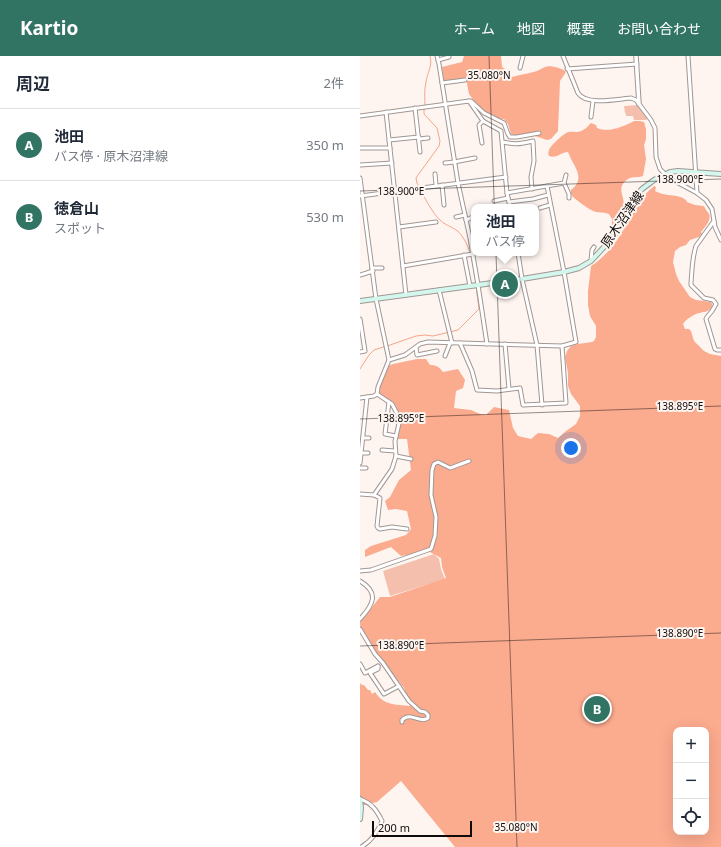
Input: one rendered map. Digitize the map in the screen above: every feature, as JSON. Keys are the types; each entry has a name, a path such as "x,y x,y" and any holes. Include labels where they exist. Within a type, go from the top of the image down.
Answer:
{"main road":[{"name":"原木沼津線","path":"360,301 522,279 580,268 591,261 604,248 617,232 633,199 642,189 654,180 670,172 678,171 721,174"},
{"path":"360,799 360,819"}],"street":[{"path":"403,266 471,254 437,56"},
{"path":"520,68 523,56"},
{"path":"563,56 578,95 593,101 631,98 636,100 655,128 656,157 660,169 669,178 702,196 709,204 712,209 716,231 721,240"},
{"path":"636,56 639,104"},
{"path":"688,56 697,193"},
{"path":"438,60 450,57"},
{"path":"568,69 637,64"},
{"path":"442,82 465,80"},
{"path":"469,101 483,121 501,131 509,202 548,195"},
{"path":"360,116 471,101 484,113 504,123 510,137 539,133"},
{"path":"591,117 593,101"},
{"path":"415,108 420,152"},
{"path":"386,112 406,295"},
{"path":"482,143 479,125 483,121"},
{"path":"389,140 428,138"},
{"path":"502,142 524,144 533,141 534,161 531,177 532,189"},
{"path":"360,148 390,148"},
{"path":"445,163 475,158"},
{"path":"360,166 392,163"},
{"path":"435,174 436,185"},
{"path":"566,175 564,183 569,194 569,198"},
{"path":"361,196 506,177"},
{"path":"360,178 361,196 376,299 389,360 378,387 377,394"},
{"path":"507,193 564,183"},
{"path":"442,185 444,205"},
{"path":"389,360 405,355 420,344 428,342 562,346 576,342 564,272 546,186"},
{"path":"494,201 508,198"},
{"path":"540,208 550,205"},
{"path":"456,217 465,215"},
{"path":"466,220 471,219"},
{"path":"702,318 707,317 716,304 713,300 704,298 691,285 692,262 696,246 714,221"},
{"path":"399,227 436,222"},
{"path":"591,261 592,250 594,247"},
{"path":"464,255 475,286"},
{"path":"471,256 475,286 487,344"},
{"path":"518,256 522,279 537,345 542,405"},
{"path":"360,275 382,268"},
{"path":"439,290 451,343 444,356"},
{"path":"707,317 715,349 721,350"},
{"path":"360,319 365,351 360,352"},
{"path":"705,329 709,328"},
{"path":"708,341 712,339"},
{"path":"460,343 472,371 477,390 497,391 520,388 523,405 566,403 562,346"},
{"path":"505,344 509,389"},
{"path":"416,348 417,356 437,351"},
{"path":"360,398 374,396 377,394"},
{"path":"374,495 392,469 396,456 396,436 400,419 392,404 377,394"},
{"path":"360,463 367,397"},
{"path":"389,402 385,434 396,436"},
{"path":"364,422 370,422"},
{"path":"363,438 369,438"},
{"path":"382,450 396,451"},
{"path":"361,452 368,453"},
{"path":"396,456 411,460"},
{"path":"360,571 372,570 431,549 435,536 436,517 431,495 432,470 434,464 438,462 450,468 469,462"},
{"path":"360,468 366,468"},
{"path":"360,494 374,495 380,498 378,528 392,527 407,530"},
{"path":"360,581 366,585 372,593 373,598 369,609 360,619"},
{"path":"360,628 375,654 383,663 409,701 420,711 428,714 428,718 425,720 406,717 402,720 402,722"},
{"path":"360,664 365,672 383,663"},
{"path":"378,666 378,669 370,673 384,694 399,686"},
{"path":"360,799 376,810 382,822 372,839 361,847"}],"shaded area":[{"path":"464,56 501,56 502,67 505,69 509,78 537,71 547,66 559,68 566,72 560,81 558,131 551,139 547,140 535,136 519,138 511,134 508,124 504,119 493,118 480,109 469,94 466,78 444,81 442,67 462,62"},
{"path":"639,105 648,118 646,120 634,120 633,116 626,116 624,106"},
{"path":"634,121 644,122 646,129 646,139 644,145 646,159 643,176 630,178 622,185 621,188 624,201 623,212 620,223 613,231 612,219 609,214 596,212 590,209 571,194 571,190 578,181 578,176 568,152 552,157 549,156 548,152 560,137 568,132 581,131 591,123 596,125 597,128 611,130"},
{"path":"654,186 656,187 655,191 659,193 679,196 687,202 704,206 710,216 707,224 701,232 702,234 699,237 690,240 686,245 675,251 673,262 679,281 690,297 696,300 711,302 712,305 712,307 706,312 694,315 686,320 683,324 685,329 689,329 691,331 694,341 704,351 721,356 721,847 455,847 401,781 377,802 360,806 360,683 370,690 372,694 375,692 378,697 390,704 410,706 404,688 373,649 360,625 360,622 380,597 390,597 446,578 442,567 441,558 428,551 401,556 391,547 365,557 365,550 371,546 406,535 411,529 407,511 396,509 388,510 385,501 390,497 399,480 411,470 407,439 396,439 400,418 396,406 390,400 377,394 386,367 417,359 426,359 430,365 438,367 443,372 458,369 465,380 463,388 456,391 454,408 471,410 486,415 494,407 509,410 513,428 518,436 531,439 538,433 549,434 558,438 576,424 580,416 580,406 571,394 568,386 568,373 565,357 567,351 571,346 592,342 596,337 596,326 590,316 588,305 591,266 602,257 617,240 633,210"},
{"path":"434,554 439,559 445,579 390,596 383,571"}],"waterway":[{"path":"425,106 425,88 431,60 430,56"},
{"path":"424,109 424,114 437,128 440,141 439,146 416,178 417,183 427,203 437,217 460,233 465,241 472,259 476,283"},
{"path":"360,369 374,350 416,336 433,336 458,330 479,309 476,286"}],"place":[{"name":"池田","path":"505,284"},
{"name":"徳倉山","path":"597,709"}]}
